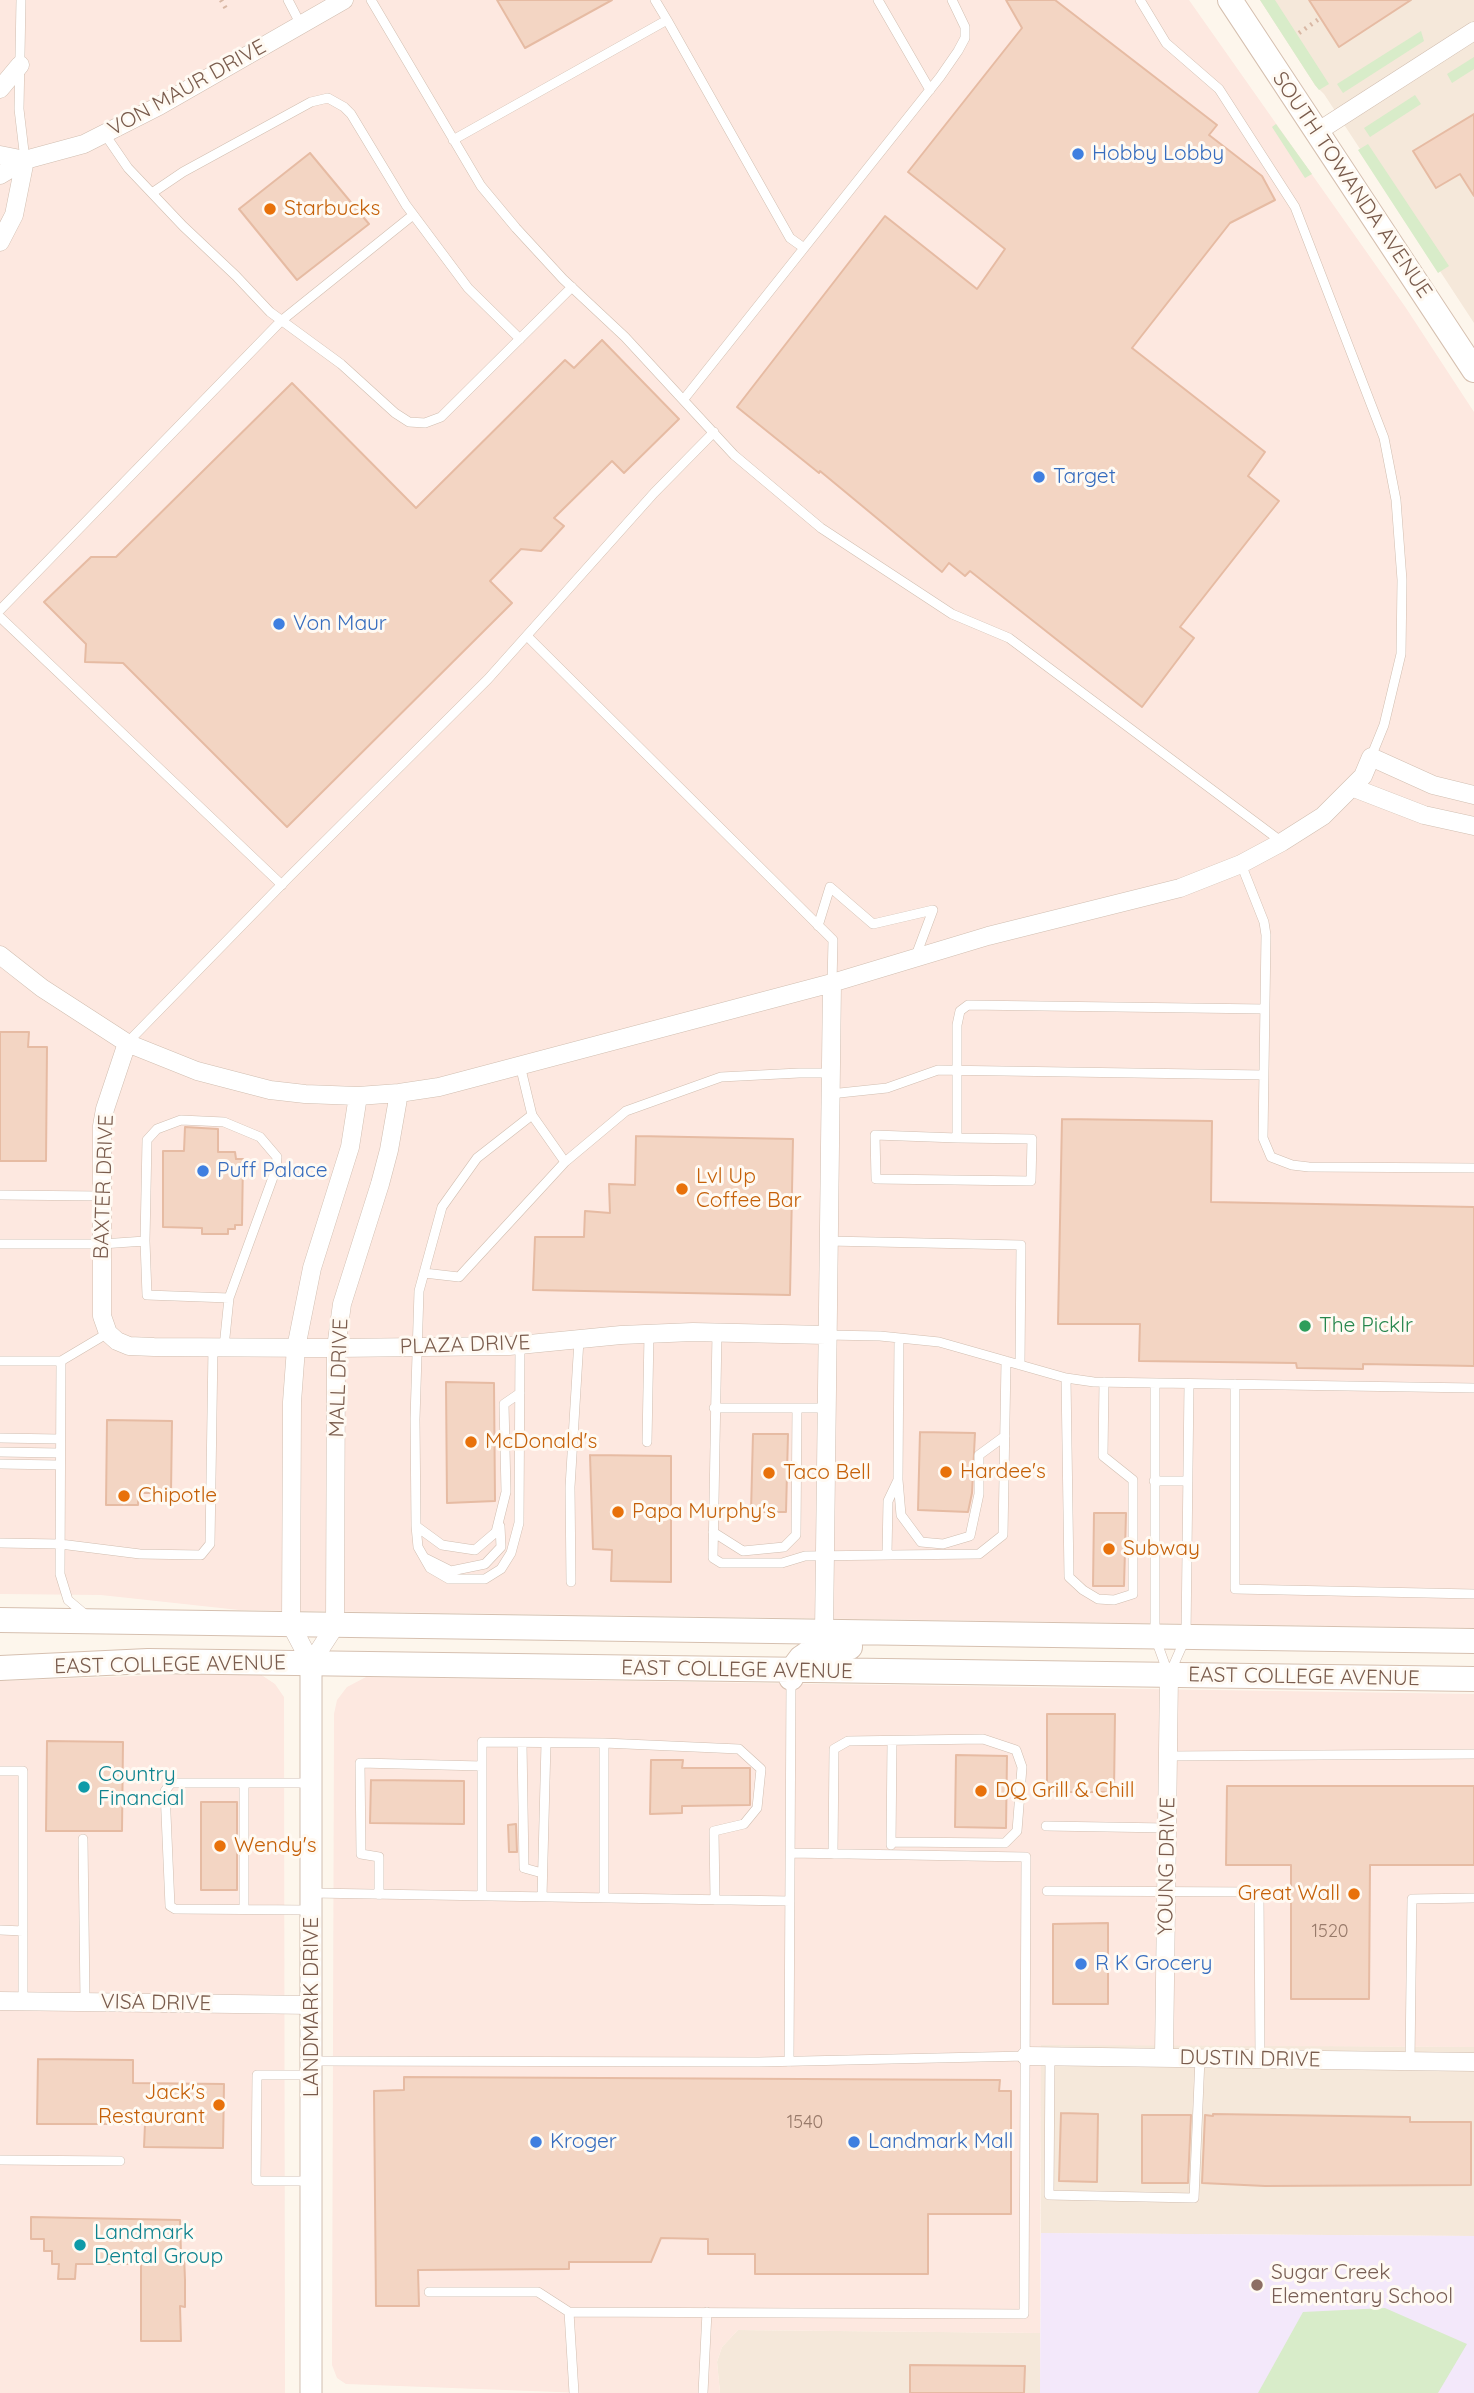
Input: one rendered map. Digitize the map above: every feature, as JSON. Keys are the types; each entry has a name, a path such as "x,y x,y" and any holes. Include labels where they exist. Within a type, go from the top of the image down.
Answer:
{"main road":[{"name":"SOUTH TOWANDA AVENUE","path":"1230,0 1474,370"},
{"name":"EAST COLLEGE AVENUE","path":"0,1620 1474,1642"},
{"path":"791,1676 801,1658 813,1650 825,1647 954,1646 1010,1634"},
{"name":"EAST COLLEGE AVENUE","path":"0,1668 148,1661 791,1676 1169,1675 1474,1679"}],"street":[{"name":"VON MAUR DRIVE","path":"0,175 24,160 83,144 159,106 344,0"},
{"path":"1317,132 1474,31"},
{"path":"0,89 20,65"},
{"name":"VON MAUR DRIVE","path":"0,155 24,160"},
{"path":"0,242 14,215 24,160"},
{"path":"0,955 42,988 127,1043 197,1071 270,1090 305,1094 358,1096 399,1093 439,1087 832,983 988,936 1180,888 1241,864 1323,816 1354,788 1363,776 1371,757 1433,785 1474,795"},
{"path":"1354,788 1424,815 1474,826"},
{"path":"824,1632 832,983"},
{"name":"BAXTER DRIVE","path":"108,1333 103,1316 102,1126 127,1043"},
{"name":"MALL DRIVE","path":"335,1626 336,1348 342,1304 380,1184 399,1093"},
{"name":"MALL DRIVE","path":"291,1625 292,1402 296,1348 312,1268 350,1147 358,1096"},
{"name":"PLAZA DRIVE","path":"108,1333 129,1346 296,1348 520,1345 649,1334 826,1335"},
{"name":"LANDMARK DRIVE","path":"291,1625 311,1663 311,2393"},
{"path":"311,1663 335,1626"},
{"name":"YOUNG DRIVE","path":"1164,2057 1169,1675"},
{"name":"VISA DRIVE","path":"0,2001 312,2005"},
{"name":"DUSTIN DRIVE","path":"1026,2056 1474,2062"}],"lane":[{"path":"21,0 19,109 24,160"},
{"path":"288,0 301,25"},
{"path":"371,0 481,186 507,218 572,287 625,337 734,456 821,528 952,614 1009,638 1282,842"},
{"path":"655,0 790,238 804,248"},
{"path":"878,0 930,90"},
{"path":"684,399 930,90 958,51 965,38 965,27 952,0"},
{"path":"1140,0 1166,43 1219,89 1295,207 1384,438 1396,500 1402,580 1401,654 1384,725 1371,757"},
{"path":"453,140 667,20"},
{"path":"152,193 183,172 311,102 328,98 338,102 351,114 414,215 468,288 520,339"},
{"path":"104,133 128,168 183,226 281,321 341,364 395,413 409,422 425,423 441,417 572,287"},
{"path":"0,610 281,321 414,215"},
{"path":"127,1043 528,637 654,493 714,432"},
{"path":"0,617 282,885"},
{"path":"528,637 833,940 832,983"},
{"path":"1241,864 1264,922 1263,1138 1272,1157 1281,1162 1309,1167 1474,1168"},
{"path":"818,926 830,887 873,924 933,910 915,958"},
{"path":"957,1138 957,1025 960,1012 968,1005 1265,1009"},
{"path":"520,1065 532,1115 565,1162"},
{"path":"830,1094 887,1088 937,1070 1264,1075"},
{"path":"424,1273 459,1277 565,1162 626,1111 721,1077 831,1073"},
{"path":"520,1345 519,1523 512,1553 501,1569 485,1579 449,1579 430,1568 418,1547 415,1527 419,1291 442,1208 477,1158 532,1115"},
{"path":"1,1542 60,1544 140,1554 201,1555 211,1544 218,1347 229,1298 276,1169 276,1157 260,1137 224,1122 181,1120 156,1129 147,1140 147,1295 229,1298"},
{"path":"875,1135 957,1138 1032,1139 1031,1181 876,1179 875,1135"},
{"path":"0,1195 102,1196"},
{"path":"0,1244 102,1244 145,1241"},
{"path":"828,1241 1021,1245 1020,1365"},
{"path":"0,1362 61,1361 108,1333"},
{"path":"717,1333 713,1558 721,1563 782,1563 805,1556 823,1555 979,1554 1003,1535 1006,1361"},
{"path":"647,1442 649,1334"},
{"path":"826,1335 939,1342 1066,1378 1104,1382 1474,1388"},
{"path":"900,1338 898,1480 901,1514 920,1542 943,1544 970,1536 979,1494 979,1455 1005,1436"},
{"path":"570,1582 570,1487 579,1340"},
{"path":"61,1361 60,1574 68,1600 93,1620"},
{"path":"1066,1378 1069,1577 1098,1599 1114,1600 1133,1594 1133,1480 1103,1456 1104,1382"},
{"path":"1155,1383 1155,1637 1169,1675"},
{"path":"1169,1675 1186,1637 1189,1384"},
{"path":"1235,1384 1235,1589 1474,1594"},
{"path":"415,1527 442,1545 475,1550 496,1532 506,1492 504,1404 520,1393"},
{"path":"714,1408 825,1408"},
{"path":"713,1532 743,1551 784,1547 796,1535 797,1408"},
{"path":"0,1438 59,1438"},
{"path":"0,1452 59,1453"},
{"path":"0,1464 59,1465"},
{"path":"887,1554 888,1501 898,1480"},
{"path":"1154,1481 1188,1481"},
{"path":"424,1557 451,1571 485,1564 501,1546 500,1517"},
{"path":"789,2062 791,1676"},
{"path":"833,1854 834,1749 848,1741 984,1739 1016,1750 1022,1767 1017,1831 1005,1843 891,1842"},
{"path":"482,1896 482,1742 604,1743 739,1749 761,1769 757,1808 744,1824 714,1831 715,1900"},
{"path":"890,1855 892,1742"},
{"path":"522,1743 524,1868 542,1873"},
{"path":"542,1897 546,1743"},
{"path":"604,1743 604,1898"},
{"path":"1168,1756 1474,1754"},
{"path":"379,1895 379,1857 361,1854 360,1763 482,1766"},
{"path":"0,1771 23,1771 23,2001"},
{"path":"311,1783 171,1783 165,1791 170,1906 175,1909 244,1909 379,1895 790,1901"},
{"path":"244,1784 244,1909"},
{"path":"1046,1826 1167,1828"},
{"path":"83,1839 85,2002"},
{"path":"429,2292 538,2292 569,2312 1024,2314 1026,1857 790,1853"},
{"path":"1047,1891 1259,1892 1260,2059"},
{"path":"1410,2061 1412,1899 1474,1898"},
{"path":"0,1930 23,1931"},
{"path":"312,2182 256,2180 257,2075 312,2068 1026,2056"},
{"path":"1050,2057 1049,2195 1194,2198 1200,2058"},
{"path":"0,2160 120,2161"},
{"path":"569,2312 574,2393"},
{"path":"703,2393 707,2312"}],"path":[{"path":"221,0 228,12"},
{"path":"1299,33 1319,19"}],"shaded area":[{"path":"0,0 1189,0 1406,308 1474,412 1474,1628 239,1610 101,1595 0,1594"},
{"path":"1260,0 1474,0 1474,323 1324,94 1315,85"},
{"path":"214,1673 260,1674 275,1684 284,1697 285,2393 0,2393 0,1681"},
{"path":"366,1677 1474,1694 1474,2047 1041,2045 1040,2333 738,2330 722,2347 717,2362 720,2393 584,2393 346,2384 337,2378 332,2365 334,1714 337,1700 347,1687"},
{"path":"1040,2044 1474,2047 1474,2236 1041,2233"},
{"name":"Sugar Creek Elementary School","path":"1041,2233 1474,2236 1474,2393 1040,2393"},
{"path":"738,2330 1040,2333 1040,2393 720,2393 717,2362 722,2347"}],"green space":[{"path":"1260,0 1275,0 1329,84 1319,90"},
{"path":"1421,31 1424,41 1343,93 1337,84"},
{"path":"1474,57 1474,69 1452,83 1447,74"},
{"path":"1415,95 1421,104 1370,137 1364,128"},
{"path":"1276,124 1312,174 1305,178 1272,127"},
{"path":"1368,144 1449,266 1438,273 1358,150"},
{"path":"1385,2308 1467,2344 1438,2393 1258,2393 1303,2312"}],"building":[{"path":"497,0 612,0 525,48"},
{"path":"1006,0 1055,0 1217,125 1209,135 1262,176 1275,200 1230,223 1132,348 1265,452 1248,476 1279,501 1180,627 1194,638 1142,707 970,571 965,576 949,563 942,572 820,471 819,473 737,407 885,216 977,289 1005,249 908,172 1022,28"},
{"path":"1309,0 1411,0 1339,47"},
{"path":"1474,114 1474,196 1460,174 1436,188 1413,151"},
{"path":"310,153 369,224 297,280 239,209"},
{"name":"Von Maur","path":"602,340 679,419 624,473 612,461 554,518 564,526 541,551 521,549 490,581 512,603 287,827 123,663 85,662 86,644 44,602 91,557 116,557 292,383 416,508 565,360 574,368"},
{"path":"0,1032 29,1032 28,1047 47,1047 46,1161 0,1161"},
{"path":"1062,1119 1212,1121 1211,1202 1474,1207 1474,1366 1363,1364 1363,1369 1297,1368 1296,1363 1139,1361 1140,1324 1058,1324"},
{"name":"Puff Palace","path":"185,1127 218,1129 218,1152 235,1152 236,1159 243,1159 242,1225 228,1229 228,1234 202,1234 202,1228 163,1227 163,1151 184,1151"},
{"path":"636,1136 793,1139 790,1295 533,1290 535,1237 584,1237 585,1211 610,1213 609,1184 635,1185"},
{"name":"McDonald's","path":"446,1382 494,1383 495,1501 447,1503"},
{"path":"107,1420 172,1421 171,1493 138,1493 138,1505 106,1505"},
{"name":"Hardee's","path":"920,1432 975,1433 972,1493 968,1512 918,1510"},
{"name":"Taco Bell","path":"753,1434 788,1434 786,1512 751,1512"},
{"path":"590,1455 671,1456 671,1582 611,1581 612,1550 593,1549"},
{"name":"Subway","path":"1094,1513 1126,1513 1124,1586 1093,1586"},
{"path":"1047,1714 1115,1714 1114,1792 1047,1792"},
{"name":"Country Financial","path":"47,1741 123,1742 122,1831 46,1831"},
{"name":"DQ Grill & Chill","path":"956,1755 1007,1756 1006,1828 955,1827"},
{"path":"651,1760 683,1760 682,1768 750,1768 750,1805 682,1806 682,1813 650,1814"},
{"path":"371,1780 464,1781 464,1824 370,1823"},
{"path":"1227,1786 1474,1786 1474,1865 1370,1865 1369,1999 1291,1999 1291,1865 1226,1865"},
{"name":"Wendy's","path":"201,1802 237,1802 237,1890 201,1890"},
{"path":"516,1824 517,1852 509,1852 508,1825"},
{"name":"R K Grocery","path":"1108,1923 1108,2004 1053,2004 1053,1924"},
{"path":"38,2059 133,2060 133,2083 224,2084 223,2148 144,2147 145,2124 37,2124"},
{"path":"404,2077 1000,2080 999,2091 1011,2091 1011,2214 928,2214 928,2274 755,2274 755,2254 708,2254 708,2239 661,2238 651,2262 569,2262 569,2269 418,2270 419,2306 376,2306 374,2091 404,2090"},
{"path":"1061,2113 1098,2114 1097,2182 1059,2181"},
{"path":"1142,2115 1191,2115 1188,2183 1142,2183"},
{"path":"1205,2115 1410,2117 1410,2122 1471,2122 1471,2185 1265,2186 1202,2183"},
{"path":"31,2217 180,2220 185,2280 185,2307 180,2306 181,2341 141,2341 141,2264 76,2264 75,2279 58,2279 59,2264 52,2264 52,2251 44,2251 44,2239 31,2239"},
{"path":"910,2365 1025,2366 1024,2393 910,2393"}],"place":[{"name":"Hobby Lobby","path":"1078,154"},
{"name":"Starbucks","path":"270,209"},
{"name":"Target","path":"1039,477"},
{"name":"Von Maur","path":"279,624"},
{"name":"Puff Palace","path":"203,1171"},
{"name":"Lvl Up Coffee Bar","path":"682,1189"},
{"name":"The Picklr","path":"1305,1326"},
{"name":"McDonald's","path":"471,1442"},
{"name":"Hardee's","path":"946,1472"},
{"name":"Taco Bell","path":"769,1473"},
{"name":"Chipotle","path":"124,1496"},
{"name":"Papa Murphy's","path":"618,1512"},
{"name":"Subway","path":"1109,1549"},
{"name":"Country Financial","path":"84,1787"},
{"name":"DQ Grill & Chill","path":"981,1791"},
{"name":"Wendy's","path":"220,1846"},
{"name":"Great Wall","path":"1354,1894"},
{"name":"R K Grocery","path":"1081,1964"},
{"name":"Jack's Restaurant","path":"219,2105"},
{"name":"Kroger","path":"536,2142"},
{"name":"Landmark Mall","path":"854,2142"},
{"name":"Landmark Dental Group","path":"80,2245"},
{"name":"Sugar Creek Elementary School","path":"1257,2285"}]}
